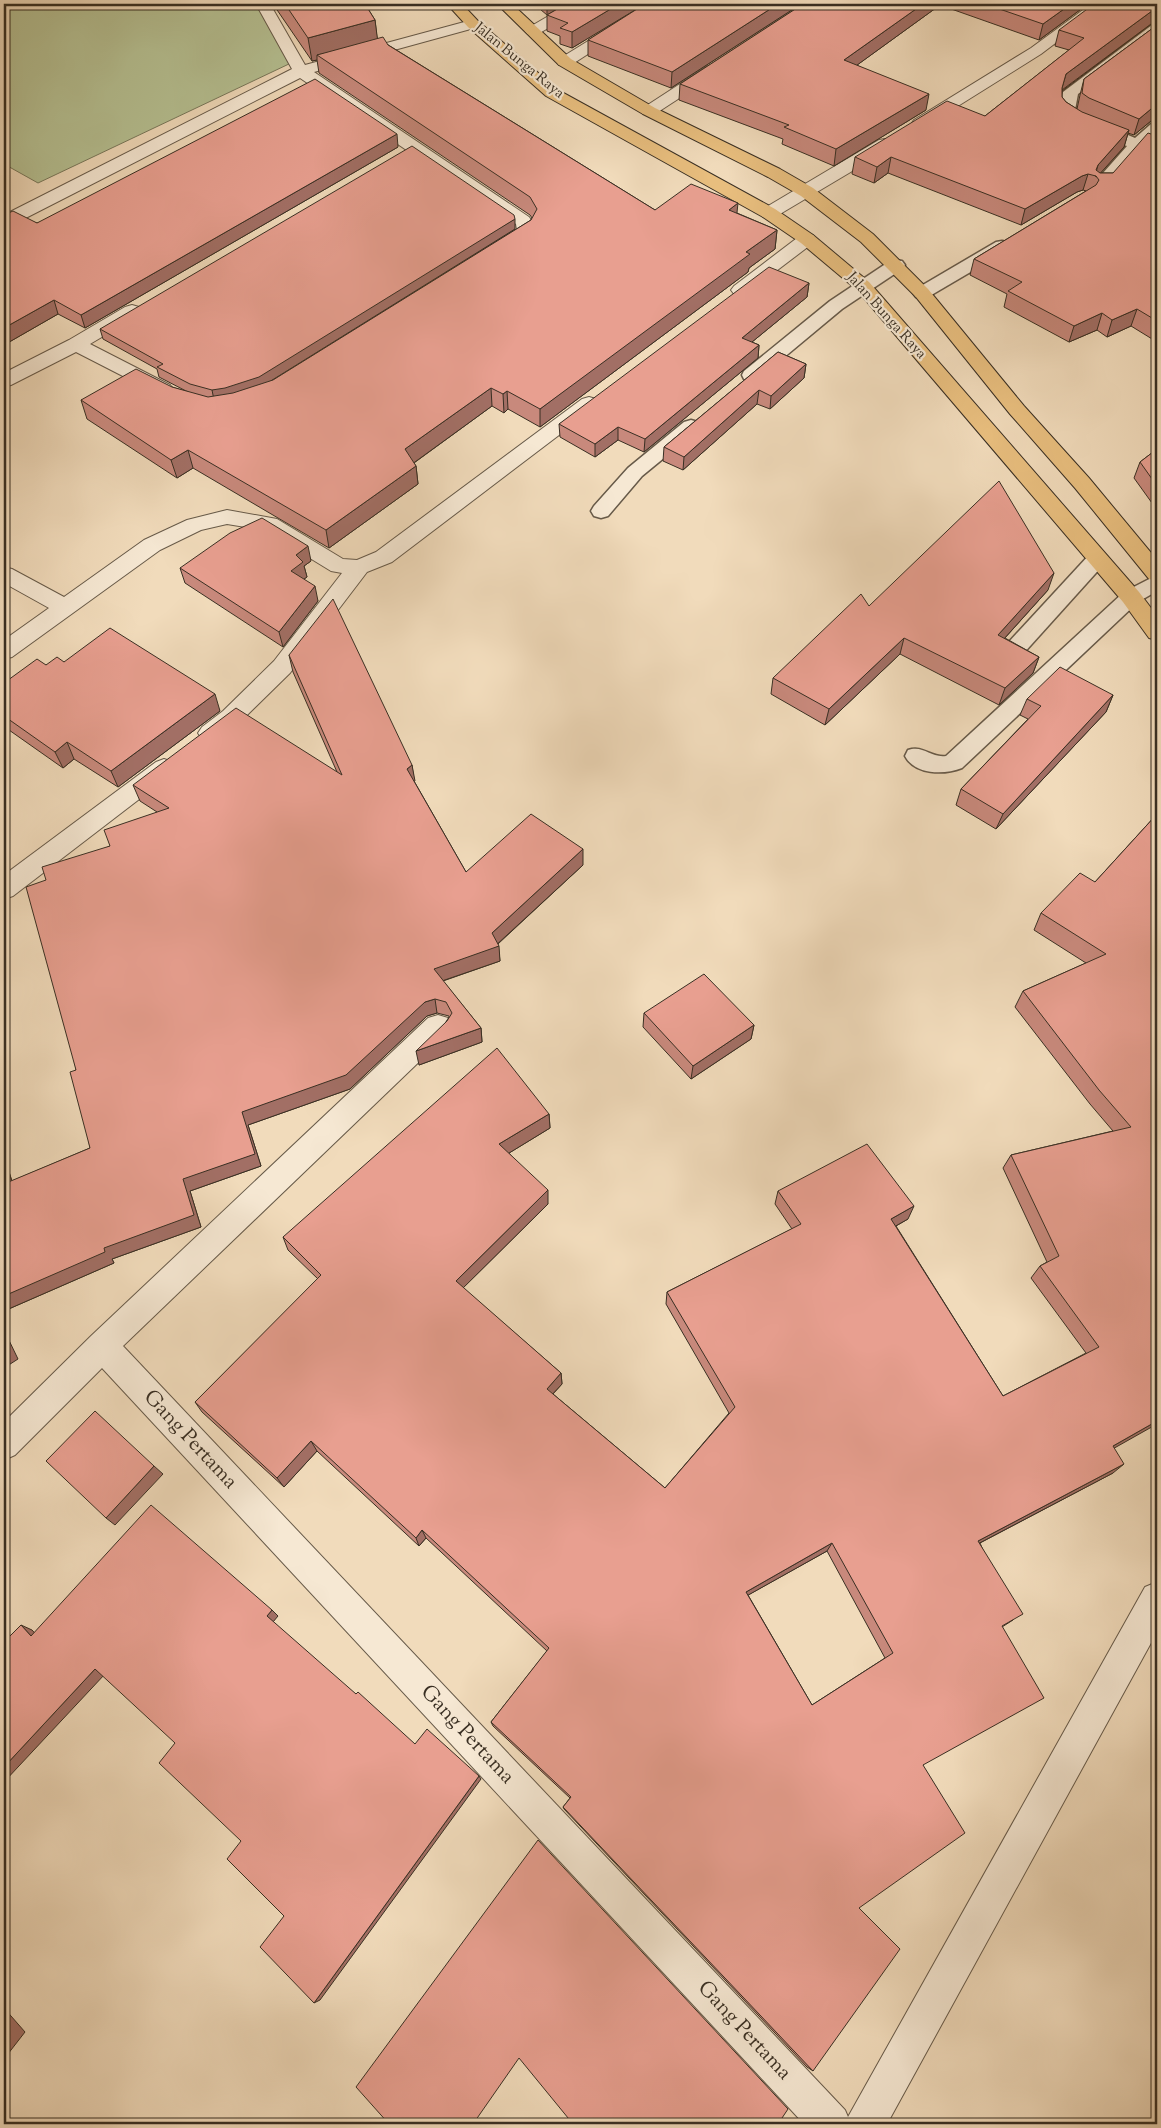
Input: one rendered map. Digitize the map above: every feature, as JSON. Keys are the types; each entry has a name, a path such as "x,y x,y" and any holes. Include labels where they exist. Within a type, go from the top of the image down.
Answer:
{"main road":[{"name":"Jalan Bunga Raya","path":"454,4 473,24 552,93 769,213 808,239 862,286 1131,597 1157,632"},
{"name":"Jalan Bunga Raya","path":"504,4 565,62 649,111 807,192 867,238 922,293 1017,410 1082,483 1157,574"}],"street":[{"path":"263,4 301,71 523,221 527,228 524,233 483,259"},
{"path":"533,31 579,4"},
{"path":"565,62 658,4"},
{"path":"769,213 807,192 1036,51 1100,4"},
{"path":"4,222 301,71 473,24"},
{"path":"649,111 723,62"},
{"path":"397,157 414,148"},
{"path":"728,299 808,239"},
{"path":"4,382 76,344 144,304"},
{"path":"76,344 177,396"},
{"path":"4,651 152,545 194,525 228,517 270,524 339,566 359,567 384,557 608,389"},
{"path":"4,889 231,717 282,667 359,567"},
{"path":"4,574 64,607"},
{"path":"4,1444 102,1346 438,1026"},
{"name":"Gang Pertama","path":"102,1346 831,2124"},
{"path":"865,2124 1157,1599"}],"lane":[{"path":"1137,144 1077,118 1067,112 1067,104 1071,92 1157,28"},
{"path":"1100,185 1137,144 1157,126"},
{"path":"922,293 1017,237"},
{"path":"739,386 836,305 896,265"},
{"path":"601,511 635,472 702,416"},
{"path":"1014,650 1097,559"},
{"path":"916,756 939,766 948,766 954,762 1131,597 1157,582"}],"green space":[{"path":"4,4 258,4 291,63 38,183 4,164"}],"building":[{"path":"285,4 365,4 375,20 308,38"},
{"path":"566,4 619,4 572,32 560,28 568,23 547,15"},
{"path":"645,4 778,4 672,72 588,40"},
{"path":"803,4 923,4 844,60 929,94 836,149 784,127 789,125 680,84"},
{"path":"985,4 1071,4 1043,24"},
{"path":"1094,4 1157,4 1156,8 1066,74 1062,88 1062,97 1066,102 1082,112 1129,130 1098,165 1096,170 1100,173 1113,173 1148,133 1157,136 1157,321 1137,309 1112,320 1102,313 1074,326 1008,291 1022,282 974,259 1096,185 1099,180 1096,176 1088,174 1082,176 1025,209 891,157 877,167 855,157 947,101 985,116 1084,38 1059,30"},
{"path":"1157,25 1157,104 1139,119 1089,98 1082,93 1084,79"},
{"path":"383,37 388,45 655,210 691,184 738,203 729,210 777,230 746,252 750,254 540,409 507,391 503,394 491,388 405,449 416,466 326,530 188,450 171,460 81,400 136,369 172,387 208,397 233,393 273,380 531,220 537,209 530,197 317,55"},
{"path":"315,79 397,134 81,315 54,300 4,328 4,215 13,211 37,223"},
{"path":"412,146 514,215 515,219 259,377 225,388 212,390 190,384 157,367 163,364 100,329"},
{"path":"769,267 809,283 742,338 759,345 645,439 618,427 595,444 559,424"},
{"path":"778,352 806,364 771,396 759,390 684,457 664,447"},
{"path":"1157,449 1157,486 1140,462"},
{"path":"999,481 1054,573 998,635 1039,657 1005,688 904,638 829,709 773,678 861,594 869,606"},
{"path":"262,518 308,546 296,555 303,562 291,571 315,586 279,632 180,568 230,533"},
{"path":"333,599 412,765 407,769 466,872 531,814 583,849 492,933 499,946 434,969 481,1028 416,1051 447,1021 452,1013 446,1002 435,999 425,1002 346,1075 242,1112 255,1154 183,1179 194,1215 104,1248 105,1252 4,1296 4,1175 6,1183 90,1148 70,1072 76,1070 26,887 46,880 42,867 110,846 104,830 169,808 133,785 236,708 342,775 289,655"},
{"path":"110,628 215,694 111,771 67,742 55,752 4,716 4,683 37,659 46,665 57,657 64,662"},
{"path":"1060,667 1113,695 1003,814 961,789 1041,706 1027,699"},
{"path":"1157,814 1157,1205 1152,1208 1157,1215 1157,1421 1113,1446 1124,1464 978,1541 1023,1614 1002,1626 1044,1698 923,1765 965,1833 859,1908 900,1949 813,2071 563,1807 571,1797 491,1722 549,1648 422,1530 416,1538 311,1441 277,1478 195,1402 321,1275 283,1237 497,1048 549,1114 499,1144 548,1190 456,1281 561,1373 547,1389 665,1488 735,1407 667,1292 801,1224 778,1191 867,1144 914,1206 891,1219 1003,1396 1099,1347 1040,1266 1059,1256 1011,1155 1131,1127 1099,1090 1023,991 1106,954 1041,913 1080,873 1095,882","holes":["832,1543 893,1653 812,1705 746,1592"]},
{"path":"704,974 754,1025 693,1066 644,1013"},
{"path":"4,1341 8,1349 4,1351"},
{"path":"95,1411 154,1466 106,1518 46,1461"},
{"path":"151,1505 272,1610 267,1616 356,1694 358,1692 415,1744 427,1729 479,1776 314,2003 260,1947 284,1916 227,1859 241,1841 159,1763 175,1743 95,1669 4,1767 4,1642 21,1625 31,1636"},
{"path":"538,1840 788,2109 778,2124 573,2124 519,2058 473,2124 389,2124 356,2087"},
{"path":"4,2030 9,2036 4,2043"}]}
